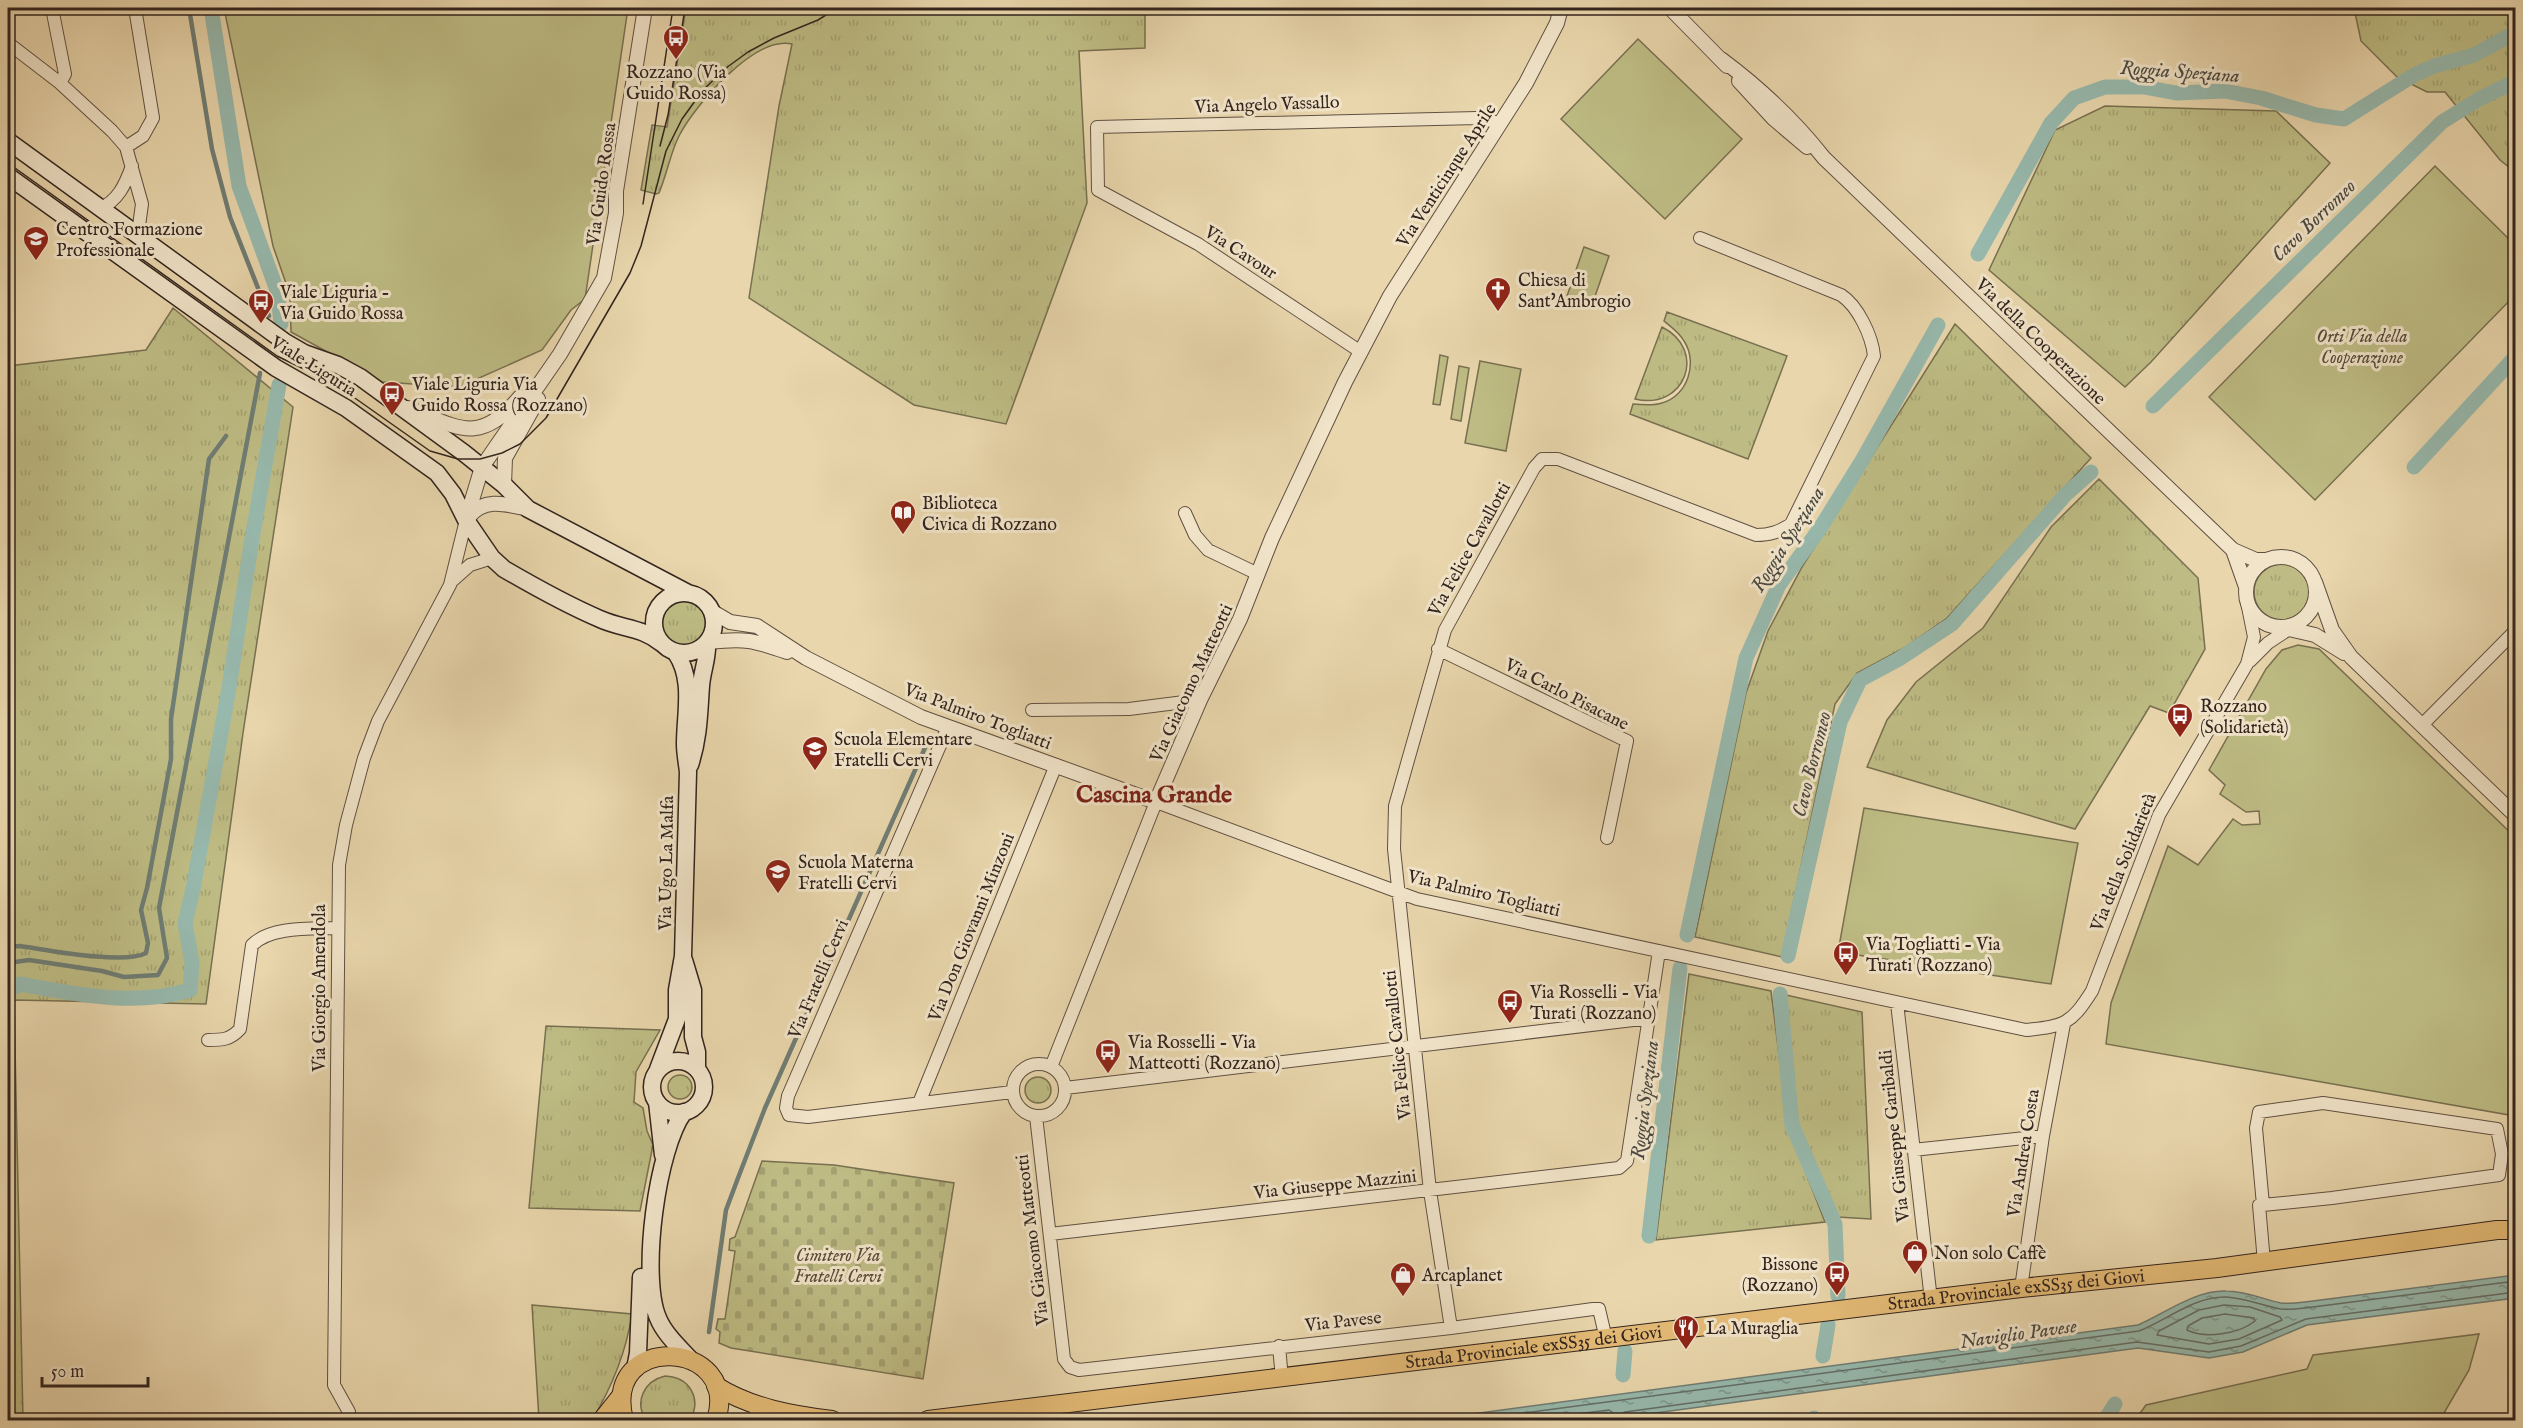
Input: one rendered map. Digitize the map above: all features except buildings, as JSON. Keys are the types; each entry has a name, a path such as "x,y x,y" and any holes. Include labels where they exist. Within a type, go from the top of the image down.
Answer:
{"main road":[{"name":"Viale Liguria","path":"8,141 285,342 304,353 345,368 392,401 482,467 528,509 688,593"},
{"name":"Viale Liguria","path":"8,176 276,368 346,408 437,473 453,494 466,520 492,558 510,572 578,609 612,624 649,633 661,643"},
{"path":"688,593 703,599 713,612 714,632 708,643 695,652 676,653 661,643 656,634 655,613 668,597 688,593"},
{"name":"Via Ugo La Malfa","path":"688,772 697,743 701,686 708,655 708,643"},
{"name":"Via Ugo La Malfa","path":"658,1069 677,1019 677,990 683,956 688,772 685,746 687,678 685,665 676,653"},
{"name":"Via Ugo La Malfa","path":"683,956 693,990 693,1037 697,1052 697,1068"},
{"path":"657,1102 672,1112 684,1112 696,1107 704,1092 704,1082 697,1068 687,1062 677,1060 658,1069 653,1080 652,1088 657,1102 664,1165"},
{"path":"684,1112 676,1123 664,1165 650,1248 650,1294 658,1320 689,1358"},
{"name":"Strada Provinciale exSS35 dei Giovi","path":"928,1420 2021,1288 2264,1262 2506,1230 2516,1223"},
{"path":"635,1369 638,1353 641,1271 650,1248"},
{"path":"624,1420 620,1408 627,1378 643,1362 662,1355 680,1355 689,1358 703,1367 716,1386 733,1396 789,1415 832,1420"},
{"path":"716,1386 719,1406 716,1420"},
{"path":"602,1420 621,1396"},
{"path":"755,1420 789,1415"}],"street":[{"path":"52,8 65,74 60,83"},
{"path":"126,147 143,136 153,118 135,8"},
{"name":"Via Guido Rossa","path":"466,520 482,467 560,354 604,278 608,266 616,213 616,190 645,8"},
{"name":"Via della Cooperazione","path":"1659,8 1673,12 1721,59 1774,119 1824,158 2233,550 2256,560 2266,560"},
{"name":"Via Venticinque Aprile","path":"1361,352 1390,296 1526,83 1563,11"},
{"path":"8,43 60,83 126,147 142,204 139,226 134,233"},
{"name":"Via Angelo Vassallo","path":"1098,190 1097,127 1477,118 1500,123"},
{"path":"99,209 110,204 119,193 132,165"},
{"name":"Via Cavour","path":"1098,190 1198,244 1361,352"},
{"name":"Via Felice Cavallotti","path":"1451,1328 1430,1191 1394,859 1395,806 1448,621 1533,468 1542,459 1558,459 1756,535 1768,535 1791,524 1874,356 1873,346 1849,301 1841,295 1700,238"},
{"name":"Via Giacomo Matteotti","path":"1051,1067 1156,802 1200,700 1240,619 1315,446 1361,352"},
{"name":"Via Guido Rossa","path":"392,401 455,426 471,430 483,428 509,410 539,374 560,354"},
{"name":"Via Guido Rossa","path":"504,485 505,458 549,380 560,354"},
{"path":"466,520 483,505 509,504 528,509"},
{"path":"1185,513 1195,535 1208,550 1258,574"},
{"name":"Via Giorgio Amendola","path":"349,1412 334,1385 339,865 346,825 364,758 378,721 450,585 466,520"},
{"name":"Via della Cooperazione","path":"2233,550 2243,575 2247,595"},
{"path":"2351,657 2314,635 2290,625 2266,624 2258,618 2247,595 2251,574 2266,560 2278,557 2295,559 2307,568 2315,582 2332,630 2351,657 2516,816"},
{"name":"Via Giorgio Amendola","path":"450,585 470,565 492,558"},
{"path":"2290,625 2314,604 2315,582"},
{"name":"Via della Solidarietà","path":"2247,595 2254,637 2247,664"},
{"name":"Via Palmiro Togliatti","path":"713,612 730,622 757,626 806,658 921,717 1417,898 2026,1030 2064,1024 2077,1015"},
{"name":"Via della Solidarietà","path":"2077,1015 2092,991 2099,974 2159,815 2247,664 2290,625"},
{"path":"2422,725 2516,630"},
{"name":"Via Palmiro Togliatti","path":"708,643 738,638 754,640 806,658"},
{"name":"Via Carlo Pisacane","path":"1438,650 1627,741 1607,838"},
{"path":"1032,710 1129,709 1200,700"},
{"name":"Via Fratelli Cervi","path":"919,1103 808,1117 789,1115 786,1108 788,1096 948,727"},
{"name":"Via Don Giovanni Minzoni","path":"919,1103 1056,765"},
{"path":"208,1040 224,1040 233,1036 240,1029 252,945 260,938 272,933 337,928"},
{"path":"1065,1088 1650,1018 1659,951"},
{"name":"Via Giuseppe Garibaldi","path":"1897,1003 1930,1300"},
{"name":"Via Giuseppe Mazzini","path":"1050,1234 1619,1168 1624,1166 1650,1018"},
{"name":"Via Andrea Costa","path":"2021,1288 2043,1136 2064,1024"},
{"path":"1039,1064 1051,1067 1062,1080 1065,1088 1059,1106 1053,1112 1035,1116 1018,1107 1012,1092 1014,1082 1023,1070 1039,1064"},
{"path":"919,1103 1012,1092"},
{"path":"2262,1204 2332,1198 2499,1175 2502,1154 2497,1129 2323,1103 2259,1112 2256,1128 2264,1262"},
{"name":"Via Giacomo Matteotti","path":"1035,1116 1064,1359"},
{"path":"1913,1150 2043,1136"},
{"name":"Via Pavese","path":"1064,1359 1070,1367 1079,1370 1599,1309 1606,1339"},
{"path":"1279,1346 1282,1379"}],"green space":[{"path":"224,8 628,8 585,299 571,310 542,350 459,387 382,382 291,332 290,295 273,246"},
{"path":"686,8 1145,8 1145,48 1079,51 1087,203 1006,424 914,405 749,298 779,106 792,44 777,44 761,50 727,75 698,108 679,136 659,193 641,190 652,125 667,127"},
{"path":"2354,8 2515,8 2515,172 2500,160 2445,92 2427,92 2397,77 2361,41"},
{"path":"1638,39 1742,139 1665,219 1561,119"},
{"path":"2105,106 2276,111 2330,163 2151,362 2125,387 1989,270 2055,130"},
{"name":"Orti Via della Cooperazione","path":"2435,166 2515,245 2515,295 2315,500 2209,397"},
{"path":"1584,247 1609,256 1592,305 1567,296"},
{"path":"173,308 293,407 243,733 206,1004 14,1000 23,1420 8,1420 8,366 146,350"},
{"path":"1667,312 1787,356 1748,459 1630,414 1633,404 1655,405 1671,399 1684,386 1688,377 1690,359 1688,349 1680,335 1664,321"},
{"path":"1955,324 2091,458 1947,618 1904,648 1857,673 1835,704 1782,957 1695,937 1746,693 1768,631 1802,567"},
{"path":"1662,327 1676,337 1684,350 1687,363 1684,376 1678,388 1667,396 1652,400 1635,399"},
{"path":"1440,355 1448,357 1440,405 1433,404"},
{"path":"1480,361 1521,369 1506,451 1465,443"},
{"path":"1459,366 1469,368 1461,421 1451,419"},
{"path":"2099,479 2198,578 2205,649 2169,713 2150,706 2075,829 1867,767 1887,720 1916,682 1983,628 2051,527"},
{"path":"2282,564 2297,569 2305,577 2310,592 2305,607 2297,615 2282,620 2267,615 2259,607 2254,592 2259,577 2267,569"},
{"path":"684,601 699,608 706,623 699,638 684,645 669,638 662,623 669,608"},
{"path":"2298,645 2319,649 2515,837 2515,1116 2106,1044 2111,1003 2168,846 2198,865 2233,819 2242,825 2260,824 2259,811 2246,812 2220,794 2225,785 2209,770 2266,669 2282,650"},
{"path":"1864,808 2078,843 2051,984 1838,952"},
{"path":"1689,974 1771,991 1788,1127 1825,1222 1656,1240"},
{"path":"1786,995 1862,1012 1871,1219 1837,1217 1797,1122"},
{"path":"546,1026 660,1030 636,1072 634,1102 643,1108 647,1131 653,1145 640,1211 529,1208"},
{"path":"680,1075 685,1076 691,1082 691,1092 685,1098 680,1099 675,1098 669,1092 668,1087 669,1082 675,1076"},
{"path":"1038,1077 1048,1080 1051,1090 1048,1100 1038,1103 1028,1100 1025,1090 1028,1080"},
{"name":"Cimitero Via Fratelli Cervi","path":"762,1161 834,1165 954,1183 923,1379 731,1348 719,1343 720,1332 716,1329 718,1319 725,1319 735,1251 729,1250 730,1239 735,1237"},
{"path":"532,1305 632,1314 617,1369 592,1420 539,1420"},
{"path":"2479,1334 2469,1370 2440,1420 2135,1420 2146,1405 2307,1369 2313,1355"},
{"path":"665,1376 681,1380 691,1391 695,1404 690,1420 646,1420 641,1406 643,1393 651,1382"}],"water":[{"path":"2515,1275 2515,1298 2307,1325 2243,1352 2209,1358 2138,1348 1603,1420 1427,1420 2138,1325 2192,1298 2214,1292 2240,1292 2281,1303 2293,1303"}],"waterway":[{"path":"189,8 212,149 230,217 269,316"},
{"path":"211,8 239,186 278,293 281,324"},
{"name":"Roggia Speziana","path":"1978,254 2051,123 2074,98 2105,87 2144,87 2176,93 2225,91 2261,98 2316,115 2344,119 2414,75 2434,66 2474,55 2516,32"},
{"name":"Cavo Borromeo","path":"2153,406 2442,122 2479,99 2516,81"},
{"name":"Roggia Speziana","path":"1687,935 1746,658 1779,585 1821,527 1863,459 1938,325"},
{"path":"2414,467 2516,356"},
{"path":"8,963 29,960 102,971 124,977 158,975 167,958 159,908 260,373"},
{"path":"8,991 20,984 83,995 147,998 190,990 192,963 185,923 228,694 279,385"},
{"path":"8,947 20,946 121,958 146,953 148,943 141,910 171,759 171,719 209,459 226,436"},
{"name":"Cavo Borromeo","path":"1788,956 1840,722 1860,680 1899,659 1952,624 2066,494 2091,472"},
{"path":"709,1332 726,1210 765,1108 928,741"},
{"name":"Roggia Speziana","path":"1649,1236 1680,968"},
{"name":"Cavo Borromeo","path":"1780,994 1792,1125 1835,1224 1838,1296"},
{"name":"Cavo Borromeo","path":"1823,1356 1828,1325"},
{"name":"Roggia Speziana","path":"1623,1375 1625,1351"},
{"path":"2105,1420 2115,1404"}],"tram line":[{"path":"643,204 673,8"},
{"path":"660,146 668,115 685,8"},
{"path":"8,163 277,356 335,384 430,451 458,459 480,459 502,453 520,444 546,418 630,273 641,246 666,151 682,119 703,90 726,68 748,52 774,38 818,20 837,8"}],"place":[{"name":"Rozzano (Via Guido Rossa)","path":"676,61"},
{"name":"Centro Formazione Professionale","path":"36,262"},
{"name":"Chiesa di Sant'Ambrogio","path":"1498,313"},
{"name":"Viale Liguria - Via Guido Rossa","path":"261,325"},
{"name":"Viale Liguria Via Guido Rossa (Rozzano)","path":"392,417"},
{"name":"Biblioteca Civica di Rozzano","path":"903,536"},
{"name":"Rozzano (Solidarietà)","path":"2180,739"},
{"name":"Scuola Elementare Fratelli Cervi","path":"815,772"},
{"name":"Scuola Materna Fratelli Cervi","path":"778,895"},
{"name":"Via Togliatti - Via Turati (Rozzano)","path":"1846,977"},
{"name":"Via Rosselli - Via Turati (Rozzano)","path":"1510,1025"},
{"name":"Via Rosselli - Via Matteotti (Rozzano)","path":"1108,1075"},
{"name":"Non solo Caffè","path":"1915,1276"},
{"name":"Bissone (Rozzano)","path":"1837,1297"},
{"name":"Arcaplanet","path":"1403,1298"},
{"name":"La Muraglia","path":"1686,1351"}],"district":[{"name":"Cascina Grande","path":"1154,794"}],"water label":[{"name":"Naviglio Pavese","path":"2018,1333"}]}
